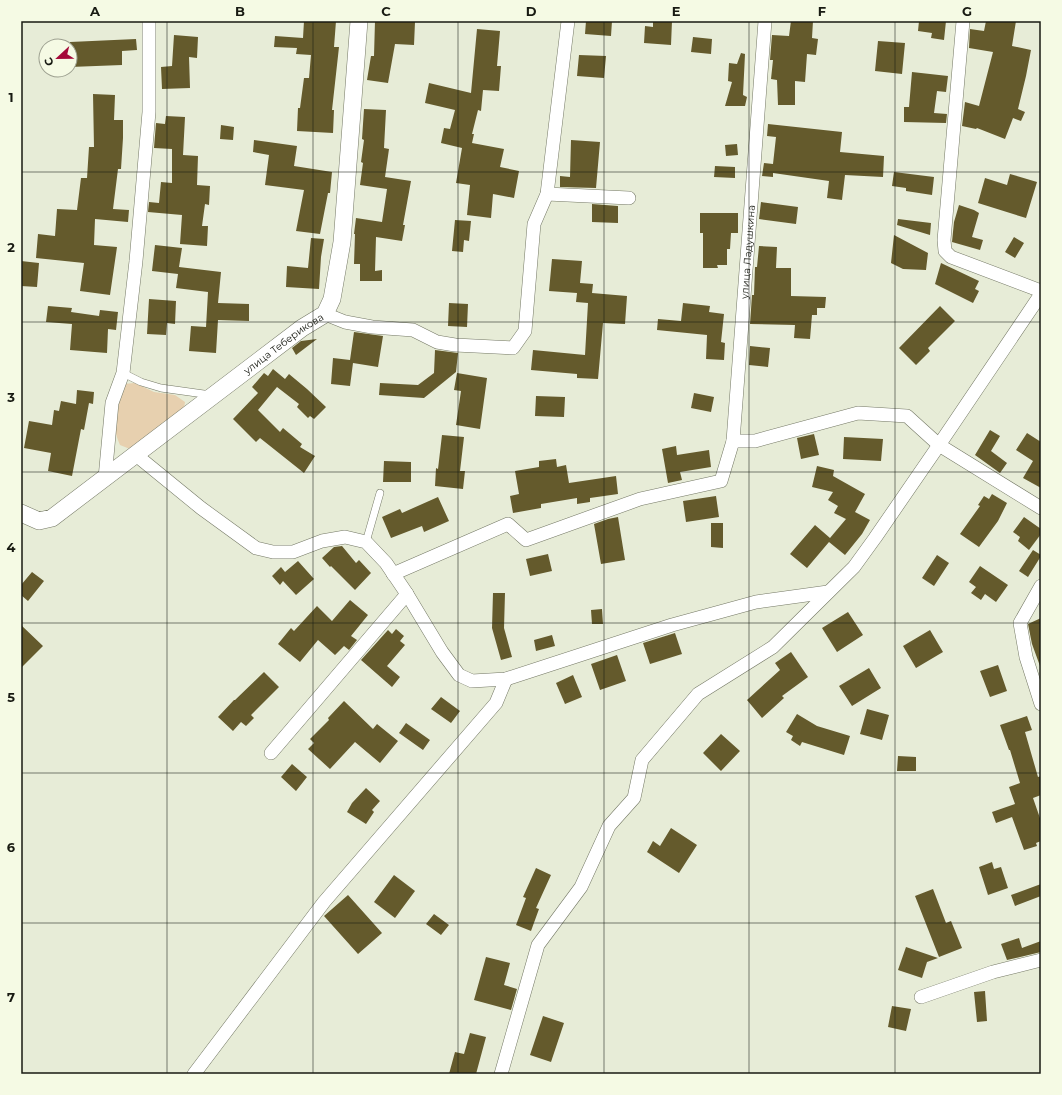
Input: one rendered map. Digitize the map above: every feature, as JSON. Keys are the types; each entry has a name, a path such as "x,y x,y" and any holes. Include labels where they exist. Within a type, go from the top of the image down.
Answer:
{"street":[{"path":"105,478 112,402 123,373 136,261 149,112 150,21"},
{"name":"улица Теберикова","path":"21,513 39,521 52,518 302,328 325,314 332,299 342,242 358,21"},
{"path":"325,314 346,322 372,327 413,330 437,342 455,345 513,348 526,331 534,224 547,194 568,21"},
{"name":"улица Ладушкина","path":"393,574 508,524 526,540 640,500 721,481 733,441 765,21"},
{"path":"501,1074 538,945 581,887 609,826 634,798 642,760 698,694 773,646 854,567 876,538 1041,292 951,257 945,251 944,240 963,21"},
{"path":"547,194 629,198"},
{"path":"733,441 755,441 858,413 907,416 939,445 1041,508"},
{"path":"136,455 201,508 256,548 273,552 293,552 322,541 346,537 366,542 386,563 407,594 442,652 459,674 472,681 506,678 672,625 756,602 828,592"},
{"path":"1041,586 1020,623 1026,657 1041,704"},
{"path":"271,753 407,594"},
{"path":"194,1074 324,902 496,703 506,678"},
{"path":"921,997 993,972 1041,960"}],"lane":[{"path":"123,373 141,382 161,388 214,395"},
{"path":"366,542 380,492"}],"shaded area":[{"path":"135,383 154,392 175,395 185,402 184,409 130,449 120,445 114,421 116,407 123,384"}],"building":[{"path":"304,21 336,21 334,47 339,47 332,110 334,110 333,133 297,131 298,108 300,108 304,78 309,78 311,55 296,54 297,48 274,47 275,36 303,38"},
{"path":"375,21 415,22 414,45 395,44 388,83 367,80 371,56 374,56"},
{"path":"586,21 612,21 611,36 585,34"},
{"path":"653,21 672,21 671,45 644,43 645,26 653,27"},
{"path":"791,21 813,21 812,38 818,39 816,55 807,54 805,82 795,81 795,105 778,105 777,80 771,79 773,60 770,60 772,35 789,36"},
{"path":"919,21 946,21 944,40 931,38 932,33 918,31"},
{"path":"986,21 1016,21 1012,46 1031,50 1018,109 1025,112 1021,121 1013,118 1005,139 977,128 962,126 965,102 979,106 993,52 969,48 970,29 984,31"},
{"path":"477,29 500,31 497,66 501,66 499,91 483,90 481,111 478,110 472,134 474,134 472,143 504,149 500,167 519,171 514,198 493,194 491,218 467,215 470,185 456,183 462,148 441,143 444,128 450,129 455,110 425,103 429,83 471,93"},
{"path":"174,35 198,37 197,58 189,57 190,88 162,89 161,67 172,66"},
{"path":"693,37 712,39 711,54 691,52"},
{"path":"136,39 137,50 122,51 122,65 78,67 78,42"},
{"path":"878,41 905,43 902,74 875,71"},
{"path":"741,53 745,54 743,95 747,97 745,106 725,106 732,82 728,81 729,63 737,64"},
{"path":"579,55 606,56 604,78 577,76"},
{"path":"912,72 948,76 946,92 937,91 934,113 947,114 946,123 904,122 904,107 909,107"},
{"path":"93,94 115,95 114,120 123,120 121,169 118,169 113,209 129,210 128,222 95,219 94,245 117,247 110,295 80,291 84,263 36,258 38,234 55,236 57,209 77,210 81,178 87,178 89,147 94,147"},
{"path":"364,109 386,110 384,148 389,149 385,177 411,181 403,225 405,225 402,241 376,237 375,271 382,270 382,281 360,281 360,264 354,264 354,234 356,218 382,222 387,189 360,185 363,163 361,162 364,140 362,139"},
{"path":"166,116 185,117 183,155 198,156 197,185 210,186 209,205 205,204 202,226 208,226 207,246 180,244 182,215 148,212 149,202 159,203 161,182 172,183 172,149 154,148 156,123 165,124"},
{"path":"768,124 842,132 840,152 884,156 883,177 845,175 842,200 827,198 829,181 773,173 773,177 762,176 764,163 773,164 776,137 767,136"},
{"path":"221,125 234,127 233,140 220,139"},
{"path":"254,140 297,146 294,166 332,172 330,193 328,193 320,234 296,231 304,190 265,185 269,155 253,152"},
{"path":"571,140 600,142 596,188 560,187 560,176 570,177"},
{"path":"737,144 738,155 726,156 725,145"},
{"path":"715,166 735,167 735,178 714,177"},
{"path":"894,172 934,177 932,195 906,191 906,188 892,186"},
{"path":"1010,174 1037,182 1026,218 978,203 985,178 1007,185"},
{"path":"761,202 798,207 796,224 759,219"},
{"path":"592,204 618,206 618,223 592,222"},
{"path":"959,205 979,213 972,237 983,240 980,250 952,242 954,222"},
{"path":"700,213 738,213 738,233 731,233 730,249 727,249 727,265 717,265 718,268 703,268 703,233 700,233"},
{"path":"898,219 931,223 930,235 897,225"},
{"path":"455,220 471,221 469,241 464,240 463,252 452,251"},
{"path":"894,235 928,253 926,270 903,269 891,263"},
{"path":"1014,237 1024,243 1015,258 1005,252"},
{"path":"311,238 324,239 319,289 286,287 287,266 308,268"},
{"path":"155,245 182,248 179,267 221,272 218,303 249,304 249,321 218,320 216,353 189,351 191,326 206,327 208,292 176,288 178,274 152,271"},
{"path":"759,246 777,247 776,268 791,268 791,296 826,297 825,308 817,308 817,315 812,315 810,339 794,338 795,325 750,324 752,295 754,295 755,267 757,267"},
{"path":"552,259 582,261 580,283 593,284 592,293 627,296 625,324 603,323 598,379 577,378 577,374 531,370 533,350 585,355 588,303 576,302 577,293 549,291"},
{"path":"21,261 39,263 37,287 21,286"},
{"path":"941,263 979,281 975,289 979,291 973,303 935,284"},
{"path":"149,299 176,301 175,324 167,323 166,335 147,334"},
{"path":"449,303 468,304 467,327 448,326"},
{"path":"683,303 710,306 709,312 724,314 721,342 725,343 724,360 706,359 707,335 657,330 658,319 681,321"},
{"path":"48,306 72,308 71,312 99,316 100,310 118,312 116,330 108,329 107,353 70,350 72,324 46,322"},
{"path":"940,306 955,321 928,348 930,351 916,365 899,348"},
{"path":"354,332 383,336 378,367 353,363 350,386 331,384 333,358 350,360"},
{"path":"317,339 296,355 292,348 301,341"},
{"path":"750,346 770,348 768,367 749,365"},
{"path":"435,350 458,353 456,372 424,398 379,395 380,383 418,385 434,373"},
{"path":"273,369 285,379 289,374 326,407 314,419 310,416 308,418 297,407 299,404 277,387 258,410 280,432 283,428 302,444 300,447 315,456 304,473 260,438 256,442 233,419 258,393 252,387 264,373 268,376"},
{"path":"457,373 487,378 480,429 456,425 461,391 454,390"},
{"path":"77,390 94,392 93,404 89,403 84,430 81,429 72,476 48,471 51,453 24,448 29,421 52,425 54,410 59,411 61,401 76,404"},
{"path":"694,393 714,397 711,412 691,408"},
{"path":"536,396 565,397 564,417 535,416"},
{"path":"990,430 1000,436 991,451 1007,463 1000,473 975,455"},
{"path":"1027,433 1041,442 1041,488 1023,478 1033,461 1016,450"},
{"path":"814,434 819,455 801,459 797,438"},
{"path":"442,435 464,437 460,471 465,471 463,489 435,486 436,468 438,469"},
{"path":"844,437 883,439 881,461 843,459"},
{"path":"676,446 677,455 709,450 711,467 680,472 682,480 668,483 662,449"},
{"path":"556,459 557,467 566,465 569,483 616,476 618,494 590,498 590,502 577,504 577,498 541,504 541,508 513,513 510,496 519,494 515,471 539,467 539,461"},
{"path":"384,461 411,462 411,482 383,482"},
{"path":"817,466 834,470 833,476 865,494 855,512 870,520 862,534 845,555 829,542 807,568 790,554 815,525 830,538 846,519 834,513 838,506 828,500 833,492 812,487"},
{"path":"992,494 1007,503 998,521 979,547 960,534 980,506 978,505 984,496 989,499"},
{"path":"716,496 719,517 686,522 683,501"},
{"path":"438,497 449,521 424,532 422,526 391,538 382,517 400,509 402,513"},
{"path":"618,517 625,560 601,564 594,524"},
{"path":"1024,517 1041,529 1041,534 1029,550 1018,541 1020,537 1013,532"},
{"path":"711,523 723,523 723,548 711,547"},
{"path":"342,546 356,563 359,560 371,573 355,590 322,558 334,547"},
{"path":"1033,550 1041,556 1028,577 1019,571"},
{"path":"548,554 552,571 530,576 526,559"},
{"path":"937,555 949,563 934,586 922,578"},
{"path":"298,561 314,579 296,595 283,581 280,585 272,576 281,567 285,572"},
{"path":"980,566 1008,585 996,602 985,594 981,600 971,593 976,587 969,582"},
{"path":"32,572 44,581 28,601 21,595 21,585"},
{"path":"493,593 505,593 504,628 512,657 501,660 492,628"},
{"path":"350,600 368,615 351,636 357,640 349,650 344,646 335,655 318,640 300,662 278,644 291,628 294,631 317,606 332,621"},
{"path":"602,609 603,624 592,624 591,610"},
{"path":"848,612 863,635 837,652 822,628"},
{"path":"1041,618 1040,666 1032,644 1028,624"},
{"path":"21,625 43,646 21,668"},
{"path":"396,629 404,636 400,641 405,645 387,666 400,677 392,687 361,660 388,630 392,634"},
{"path":"930,630 943,652 916,668 903,646"},
{"path":"675,633 682,654 650,664 643,643"},
{"path":"552,635 555,646 536,651 534,640"},
{"path":"791,652 808,677 782,696 784,698 762,718 747,700 780,670 775,663"},
{"path":"617,655 626,681 600,690 591,664"},
{"path":"998,665 1007,691 990,697 980,671"},
{"path":"869,668 881,688 852,706 839,686"},
{"path":"264,672 279,687 251,715 254,718 246,726 241,722 233,731 218,717"},
{"path":"573,675 582,697 565,704 556,683"},
{"path":"441,697 460,711 451,723 431,709"},
{"path":"344,701 373,729 377,724 398,741 380,763 355,742 330,769 308,749 314,743 310,739 329,720 328,718"},
{"path":"867,709 889,715 882,740 860,734"},
{"path":"797,714 817,726 850,736 844,755 802,742 800,746 791,740 793,736 786,732"},
{"path":"1027,716 1032,730 1025,732 1038,777 1041,776 1041,795 1033,798 1041,821 1041,841 1036,843 1037,846 1024,850 1012,817 996,823 992,812 1015,804 1009,787 1020,783 1010,750 1000,725"},
{"path":"406,723 430,740 423,750 399,733"},
{"path":"721,734 740,751 721,771 703,753"},
{"path":"898,756 916,757 916,771 897,771"},
{"path":"292,764 307,777 296,791 281,777"},
{"path":"366,788 380,801 372,810 374,812 366,824 347,812 352,803"},
{"path":"671,828 697,845 679,873 647,852 653,841 660,846"},
{"path":"992,862 994,869 1001,867 1008,888 988,895 979,867"},
{"path":"536,868 551,875 536,908 539,909 531,931 516,925 526,898 523,897"},
{"path":"394,875 415,891 395,918 374,902"},
{"path":"1041,884 1041,896 1015,906 1011,895"},
{"path":"933,889 946,923 951,921 962,948 939,957 915,896"},
{"path":"348,895 382,933 358,954 324,916"},
{"path":"434,914 449,925 441,935 426,924"},
{"path":"1019,938 1022,948 1041,941 1041,952 1007,960 1001,944"},
{"path":"906,947 938,958 927,962 922,978 898,970"},
{"path":"486,957 510,963 504,985 517,989 511,1010 474,1000"},
{"path":"985,991 987,1021 977,1022 974,992"},
{"path":"892,1006 911,1009 906,1031 888,1027"},
{"path":"543,1016 564,1023 551,1062 530,1055"},
{"path":"470,1033 486,1037 476,1074 449,1074 455,1052 464,1054"}]}
